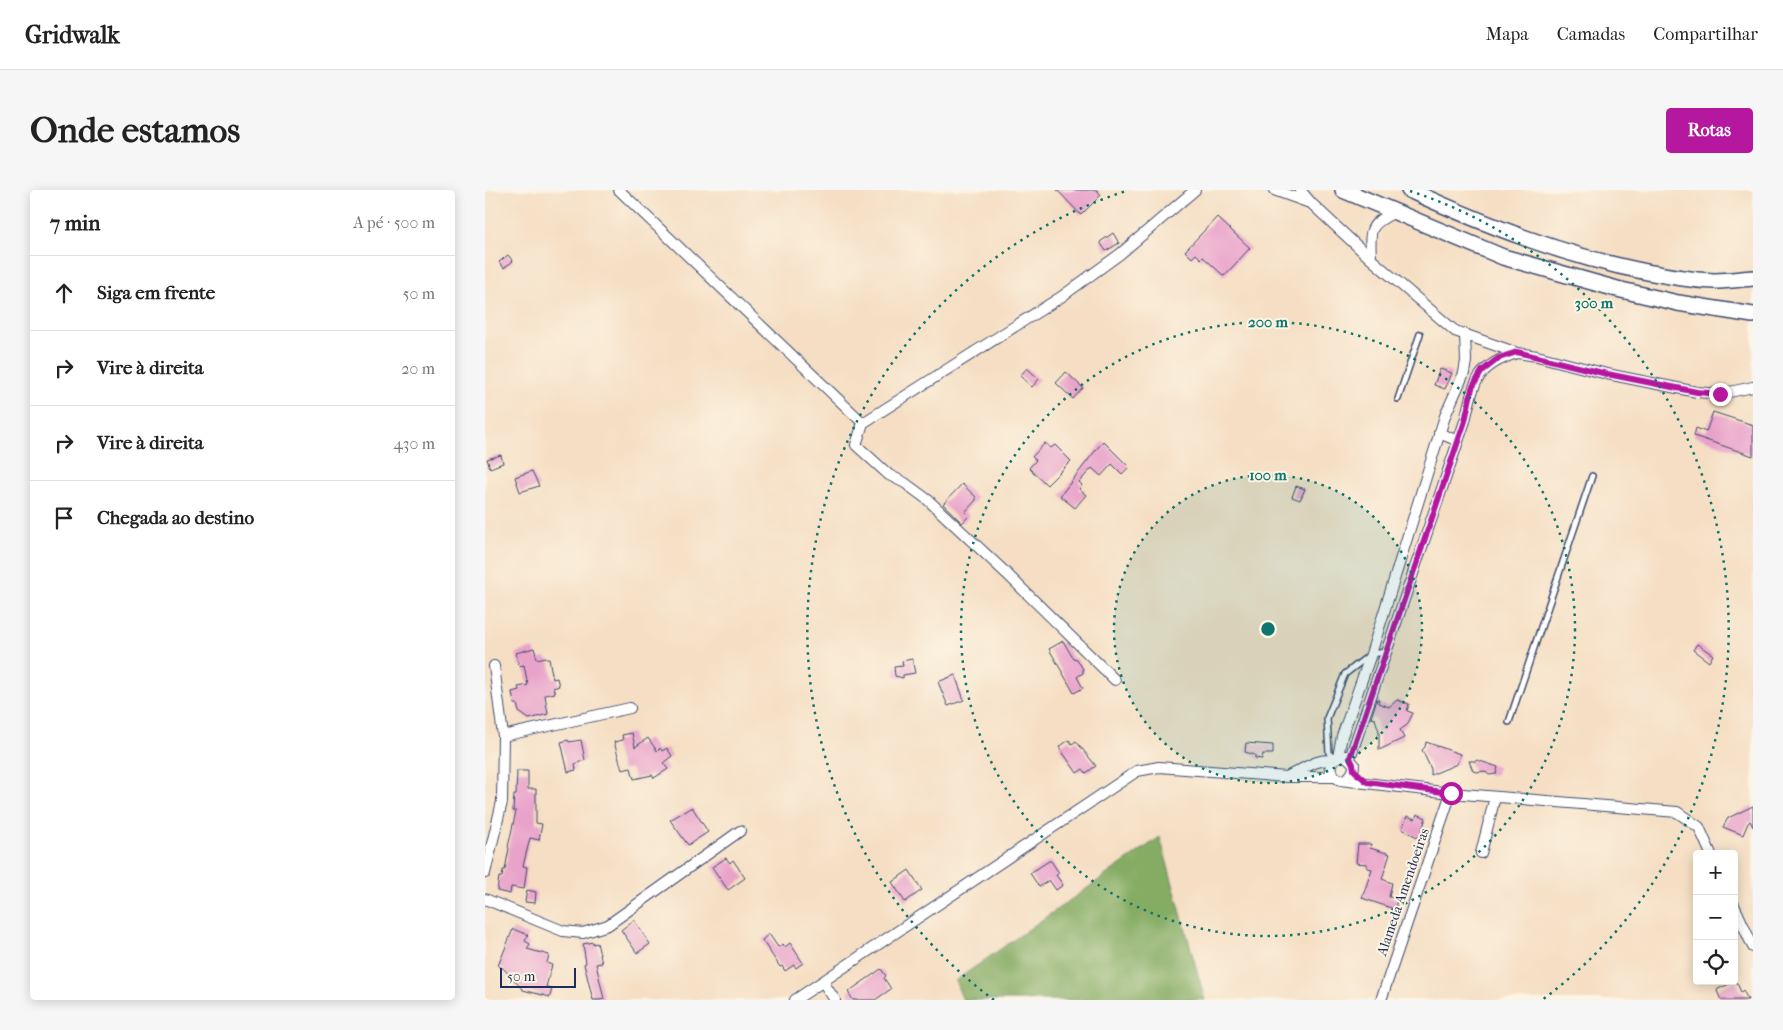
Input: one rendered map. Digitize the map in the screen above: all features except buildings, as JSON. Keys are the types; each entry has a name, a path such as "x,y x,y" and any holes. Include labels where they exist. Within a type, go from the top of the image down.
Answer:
{"main road":[{"path":"1343,190 1503,257 1677,303 1751,316"},
{"path":"1409,190 1508,233 1559,250 1627,268 1682,279 1714,281 1753,278"}],"street":[{"path":"619,190 863,423"},
{"path":"1115,680 928,500 905,483 889,475 856,445 863,423 1061,297 1120,254 1195,190"},
{"path":"1274,190 1313,204"},
{"path":"1300,190 1371,258 1455,331 1517,352 1607,374 1697,392 1720,394 1753,388"},
{"path":"1371,258 1370,235 1373,225 1395,212"},
{"path":"1335,778 1330,769 1371,654 1439,433 1464,373 1466,361 1465,334"},
{"path":"1346,779 1351,776 1354,770 1350,758 1458,440 1472,388 1482,371 1499,358 1517,352"},
{"path":"1453,400 1468,405"},
{"path":"1439,433 1458,440"},
{"path":"485,873 502,802 503,736 494,666"},
{"path":"503,736 630,708"},
{"path":"1346,725 1359,731"},
{"path":"1287,777 1318,762 1346,756 1350,758"},
{"path":"795,1000 1137,771 1159,767 1287,777 1335,778 1451,793 1677,812 1699,827 1709,850"},
{"path":"1354,770 1367,782"},
{"name":"Alameda Amendoeiras","path":"1381,1000 1451,793"},
{"path":"1481,853 1495,796"},
{"path":"485,899 563,931 583,933 608,925 740,830"},
{"path":"1738,914 1753,948"},
{"path":"823,982 835,1000"}],"lane":[{"path":"1398,399 1420,334"},
{"path":"1509,722 1592,476"},
{"path":"1335,759 1329,753 1327,718 1345,674 1371,654 1386,652"},
{"path":"1363,674 1377,677"}],"green space":[{"path":"1160,837 1205,1000 963,1000 955,981"}],"route":[{"path":"1451,793 1367,782 1354,770 1350,758 1465,421 1472,388 1482,371 1499,358 1517,352 1607,374 1697,392 1720,394"}]}
